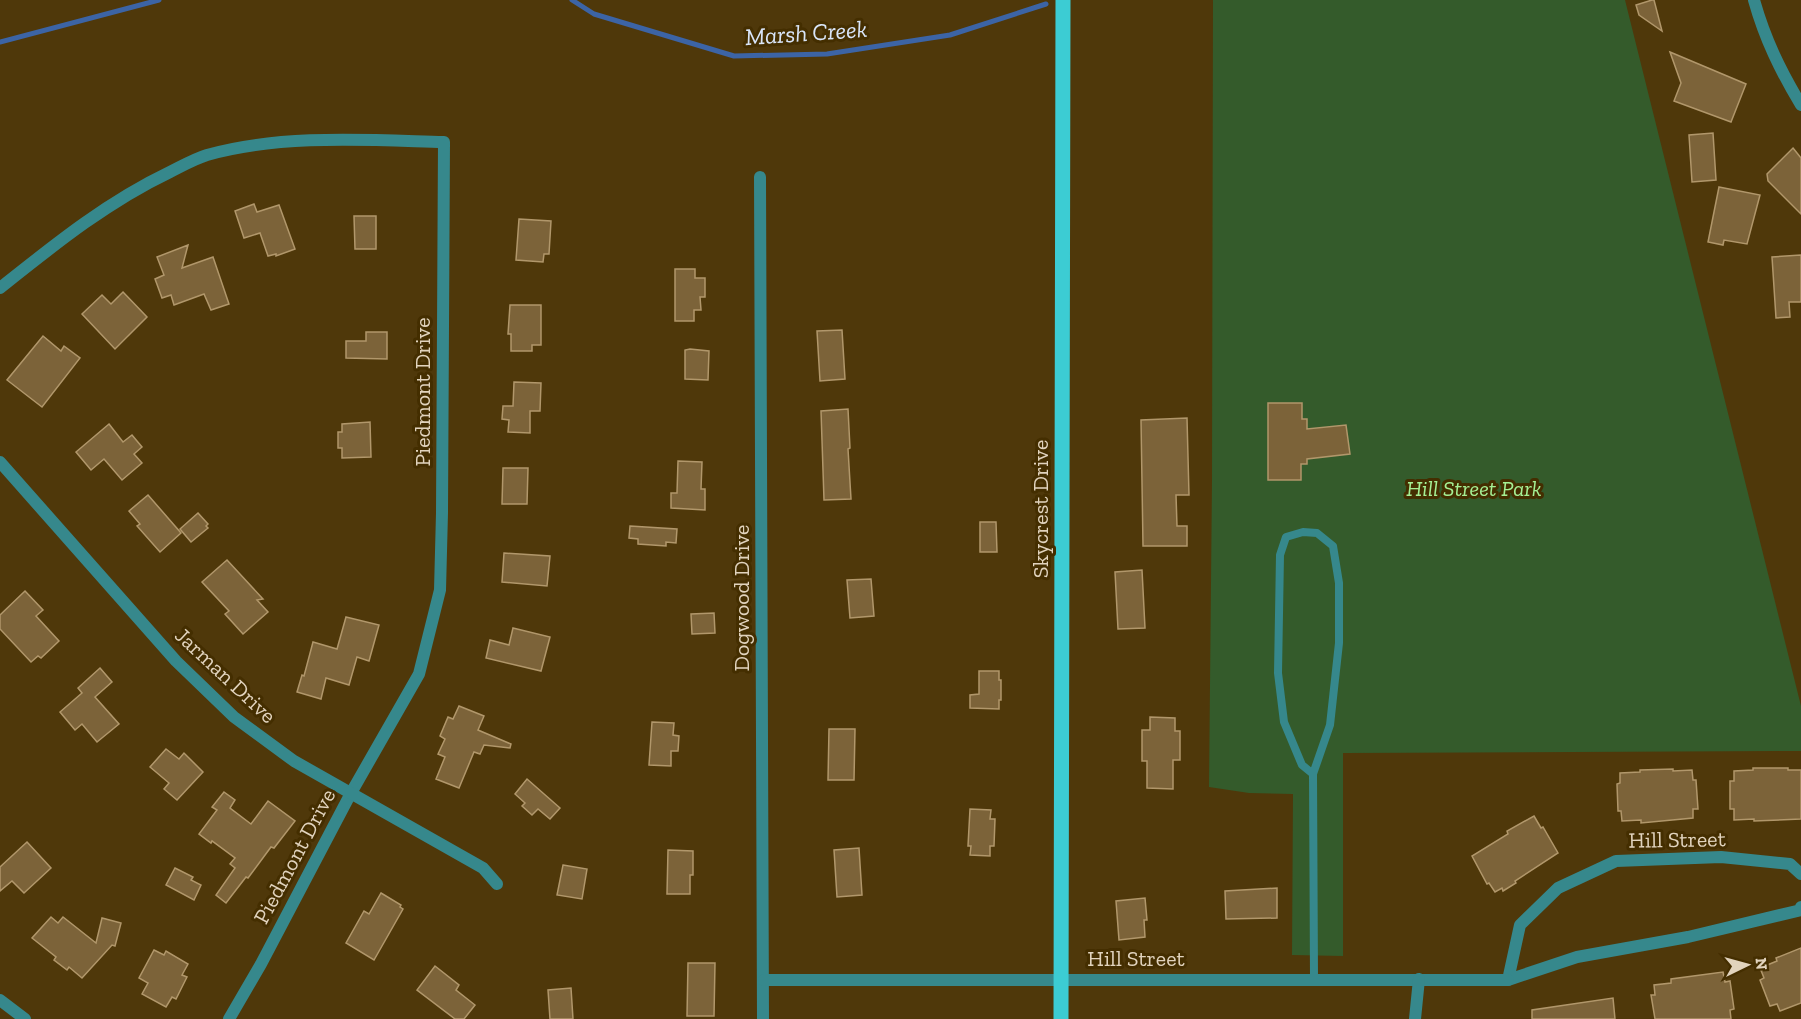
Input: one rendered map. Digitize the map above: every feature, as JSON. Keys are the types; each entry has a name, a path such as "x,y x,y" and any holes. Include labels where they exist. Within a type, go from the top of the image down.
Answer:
{"main road":[{"name":"Skycrest Drive","path":"1061,1019 1063,0"}],"street":[{"path":"1754,0 1759,20 1776,62 1801,105"},
{"name":"Piedmont Drive","path":"0,288 106,207 154,179 205,156 244,147 289,142 377,140 444,142 440,590 419,674 351,793 261,964 229,1019"},
{"name":"Dogwood Drive","path":"760,177 763,1019"},
{"name":"Jarman Drive","path":"0,462 176,661 234,717 294,761 483,868 497,884"},
{"name":"Hill Street","path":"1508,980 1520,925 1558,888 1616,861 1721,857 1790,864 1801,874"},
{"name":"Hill Street","path":"764,980 1508,980 1577,957 1688,937 1801,910 1801,908"},
{"path":"1415,1019 1419,979"},
{"path":"0,1000 25,1019"}],"lane":[{"path":"1313,774 1302,765 1284,722 1278,673 1280,555 1286,537 1303,532 1317,533 1332,546 1339,583 1339,643 1330,725 1313,774 1314,979"}],"green space":[{"name":"Hill Street Park","path":"1213,0 1625,0 1801,706 1801,751 1343,753 1343,956 1292,955 1293,794 1249,793 1209,787"}],"building":[{"path":"1654,0 1662,31 1639,15 1636,5"},
{"path":"1670,52 1746,84 1731,122 1674,101 1681,83"},
{"path":"1713,133 1716,180 1692,182 1689,135"},
{"path":"1793,148 1801,158 1801,214 1768,181 1767,174"},
{"path":"1719,187 1760,195 1747,244 1724,240 1723,245 1708,242"},
{"path":"254,204 257,212 279,205 295,249 276,256 276,254 268,256 260,233 244,238 235,211"},
{"path":"354,216 376,216 376,249 355,249"},
{"path":"519,219 551,221 549,254 544,254 543,262 516,260"},
{"path":"188,245 182,268 213,257 229,304 211,310 204,294 174,305 171,295 162,298 155,279 164,275 157,257"},
{"path":"1801,255 1801,302 1789,302 1790,317 1776,318 1772,257"},
{"path":"675,269 695,269 695,278 705,278 705,297 700,297 701,310 694,310 694,321 675,321"},
{"path":"123,292 147,317 115,349 82,314 102,295 111,304"},
{"path":"510,305 541,305 541,345 532,345 532,351 511,351 511,334 508,334"},
{"path":"842,330 845,379 820,381 817,331"},
{"path":"366,332 387,332 387,359 346,358 346,341 366,341"},
{"path":"43,336 61,351 64,346 80,358 42,407 7,380"},
{"path":"685,350 709,351 708,380 685,379"},
{"path":"514,382 541,383 540,411 530,411 530,433 508,432 509,420 502,419 503,406 513,406"},
{"path":"1268,403 1302,403 1302,419 1307,419 1307,429 1346,425 1350,454 1307,459 1307,464 1301,464 1301,480 1268,480"},
{"path":"848,409 851,499 824,500 821,411"},
{"path":"1187,418 1189,495 1176,495 1177,526 1187,526 1187,546 1143,546 1141,420"},
{"path":"370,422 371,457 342,458 342,448 338,448 338,432 342,432 342,424"},
{"path":"109,424 123,442 132,435 142,447 134,454 142,463 122,480 104,459 91,470 76,452"},
{"path":"678,461 702,462 701,489 705,489 705,510 671,508 671,493 677,493"},
{"path":"503,468 528,468 527,504 502,504"},
{"path":"148,495 181,533 160,552 137,526 140,524 129,511"},
{"path":"198,513 208,524 206,526 208,528 191,542 180,529"},
{"path":"980,522 996,522 997,552 980,552"},
{"path":"630,526 677,529 676,543 666,542 666,546 638,544 638,539 629,538"},
{"path":"504,553 550,556 547,586 502,582"},
{"path":"227,560 263,599 257,600 268,612 243,634 225,614 229,611 202,582"},
{"path":"1142,570 1145,628 1118,629 1115,572"},
{"path":"871,579 874,616 850,618 847,580"},
{"path":"25,591 43,610 36,616 59,641 41,658 38,656 31,662 0,629 0,615"},
{"path":"714,613 715,633 692,634 691,614"},
{"path":"346,617 379,625 369,661 357,657 349,685 326,678 321,699 297,692 313,642 337,649"},
{"path":"513,628 550,637 541,671 486,658 490,640 509,645"},
{"path":"100,668 112,682 95,697 119,724 97,742 82,724 75,730 60,712 82,693 78,688"},
{"path":"979,671 999,671 1001,700 999,700 999,709 970,708 970,695 979,694"},
{"path":"459,706 484,716 478,730 511,744 510,748 484,745 480,754 474,752 459,788 436,779 445,757 438,754 445,739 440,736 448,717 453,719"},
{"path":"1150,717 1175,718 1175,731 1180,731 1180,760 1173,760 1173,789 1147,788 1147,761 1142,761 1142,730 1150,730"},
{"path":"652,722 674,723 673,735 679,736 678,751 671,751 671,766 649,765"},
{"path":"829,729 855,729 854,780 828,780"},
{"path":"166,749 179,759 184,753 203,772 177,800 164,789 169,783 150,767"},
{"path":"1753,768 1801,770 1801,819 1734,820 1734,809 1730,809 1730,781 1734,781 1734,771 1753,770"},
{"path":"1673,769 1673,771 1692,770 1693,780 1696,780 1698,809 1693,809 1693,818 1641,823 1641,820 1622,821 1621,811 1618,811 1617,784 1620,783 1620,773"},
{"path":"527,779 560,808 550,819 538,809 532,815 522,806 525,803 515,794"},
{"path":"224,792 235,800 230,808 251,824 268,801 295,821 226,903 216,895 235,868 230,864 235,858 199,834 217,810 212,807"},
{"path":"970,809 991,810 990,819 995,819 994,846 990,846 990,856 970,855 971,846 968,846"},
{"path":"1534,816 1558,853 1515,881 1516,883 1503,891 1502,888 1495,892 1489,883 1487,884 1472,856 1508,834 1507,831"},
{"path":"27,842 51,868 24,893 12,881 0,891 0,867"},
{"path":"859,848 862,895 837,897 834,850"},
{"path":"668,850 693,851 690,894 667,894"},
{"path":"563,865 587,869 582,899 557,895"},
{"path":"175,868 193,877 191,880 201,885 194,900 166,885"},
{"path":"1277,888 1277,918 1226,919 1225,891"},
{"path":"381,893 401,905 403,909 374,960 346,943 364,911 369,914"},
{"path":"1145,898 1147,920 1144,920 1145,937 1119,940 1116,901"},
{"path":"51,917 58,923 63,917 96,943 102,918 121,923 115,946 112,945 82,978 69,967 67,970 54,960 56,957 32,938"},
{"path":"1801,948 1801,1003 1780,1011 1777,1004 1770,1006 1760,980 1764,978 1760,968 1777,961 1776,958"},
{"path":"154,950 164,955 166,951 188,964 182,975 187,977 176,999 172,997 166,1007 142,994 148,983 139,978"},
{"path":"688,963 715,963 714,1016 687,1016"},
{"path":"435,966 459,985 456,990 475,1005 464,1019 455,1019 417,990"},
{"path":"1723,972 1725,982 1730,981 1734,1009 1730,1010 1731,1019 1655,1019 1651,995 1655,995 1654,985 1671,983 1671,979"},
{"path":"571,988 573,1019 550,1019 548,990"},
{"path":"1613,998 1615,1019 1532,1019 1532,1010"}],"waterway":[{"name":"Marsh Creek","path":"0,42 159,0"},
{"name":"Marsh Creek","path":"572,0 594,14 734,56 827,54 950,35 1046,4"}]}
